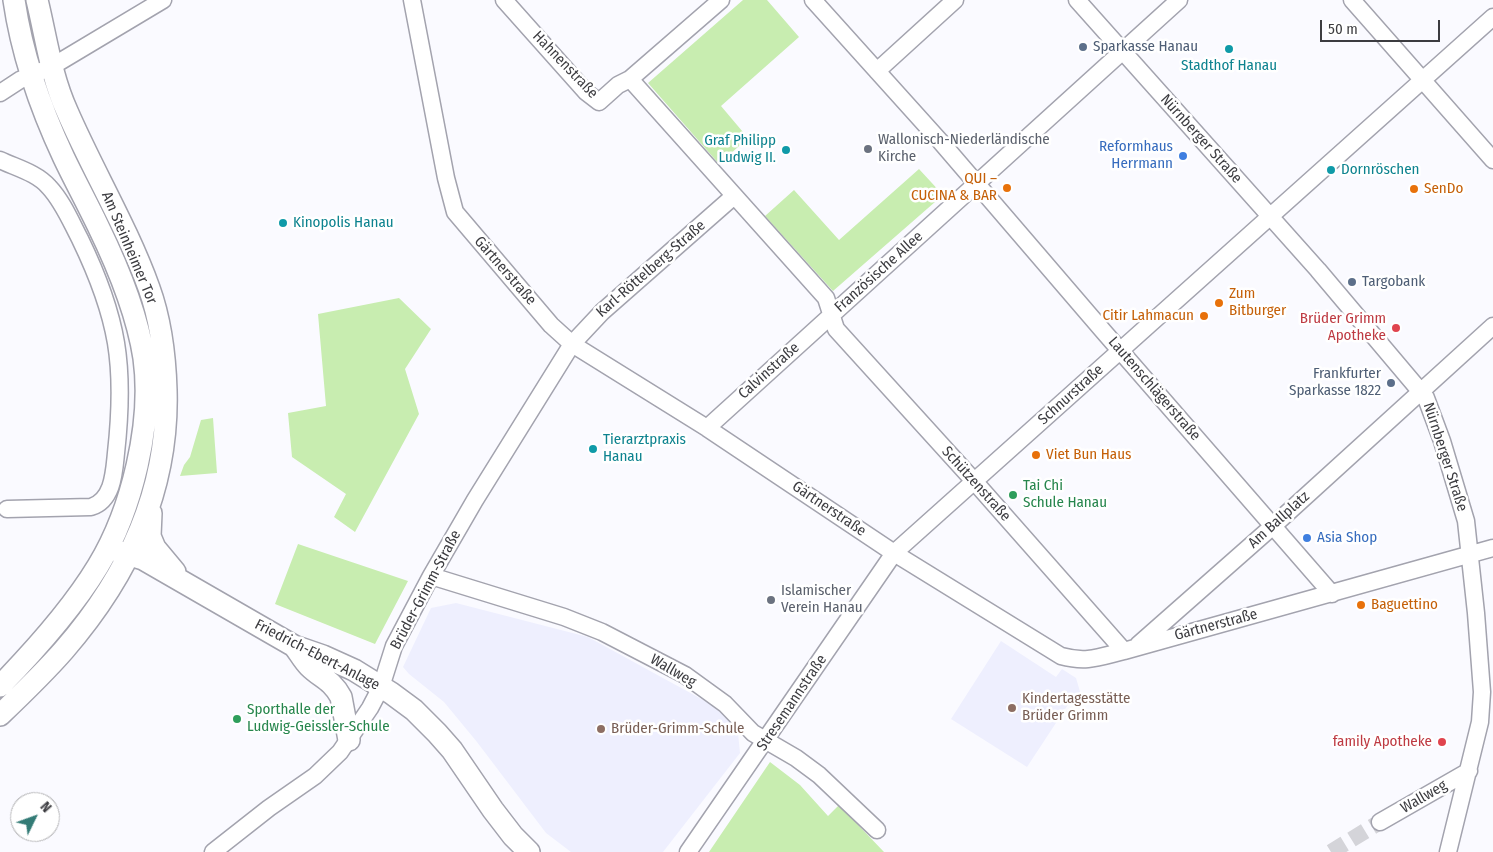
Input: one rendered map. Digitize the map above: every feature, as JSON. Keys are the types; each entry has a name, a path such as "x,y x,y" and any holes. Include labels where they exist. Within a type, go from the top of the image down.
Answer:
{"main road":[{"name":"Am Steinheimer Tor","path":"0,686 48,634 79,594 98,566 107,548 125,506 136,467 144,426 146,392 144,358 122,280 60,150 31,75 14,0"},
{"name":"Am Steinheimer Tor","path":"0,715 64,650 97,608 130,554 151,506 166,433 166,364 163,338 146,280 123,225 66,110 51,67 37,0"},
{"path":"151,506 150,536 154,548 185,583"},
{"name":"Friedrich-Ebert-Anlage","path":"107,548 143,559 294,646 341,664 381,687 414,710 452,750 498,817 529,852"},
{"path":"294,646 309,666 332,683 341,696 349,740"}],"street":[{"path":"0,93 31,75 51,67 163,0"},
{"name":"Gärtnerstraße","path":"412,0 446,178 455,212 551,325 572,344 706,428 894,553 1062,656 1076,660 1088,660 1493,548"},
{"name":"Hahnenstraße","path":"504,0 586,92 599,102 618,85 630,79"},
{"path":"630,79 722,0"},
{"path":"813,0 940,141 976,184"},
{"path":"877,71 955,0"},
{"name":"Nürnberger Straße","path":"1078,0 1318,270 1426,398 1466,522 1476,613 1482,708 1469,771 1448,852"},
{"name":"Französische Allee","path":"630,79 826,298 831,314 1179,0"},
{"path":"1352,0 1493,160"},
{"name":"Schnurstraße","path":"894,553 1493,17"},
{"path":"0,160 42,179 56,196 86,251 109,313 116,343 120,402 114,473 106,499 91,508 7,509"},
{"name":"Lautenschlägerstraße","path":"976,184 1332,594"},
{"name":"Karl-Röttelberg-Straße","path":"572,344 602,312 734,196"},
{"name":"Calvinstraße","path":"706,428 831,314"},
{"name":"Schützenstraße","path":"831,314 836,329 1130,649"},
{"name":"Am Ballplatz","path":"1130,649 1273,526 1493,326"},
{"name":"Brüder-Grimm-Straße","path":"213,852 315,776 340,752 349,740 381,687 394,646 431,576 475,500 572,344"},
{"name":"Stresemannstraße","path":"688,852 894,553"},
{"name":"Wallweg","path":"431,576 564,617 602,632 685,676 725,704 753,733 796,758 819,775 877,830"},
{"name":"Wallweg","path":"1380,822 1469,771"}],"shaded area":[{"name":"Brüder-Grimm-Schule","path":"456,603 588,637 705,701 725,713 735,724 740,753 663,852 571,852 546,833 444,702 403,667 431,608"},
{"name":"Kindertagesstätte Brüder Grimm","path":"1001,641 1056,677 1062,669 1076,678 1081,695 1073,697 1027,767 951,719"}],"green space":[{"path":"743,0 767,0 799,37 721,106 748,138 719,164 648,83"},
{"path":"919,169 943,195 833,291 765,216 794,190 839,240"},
{"path":"399,298 431,329 405,369 419,414 355,532 334,517 346,494 292,457 288,413 326,406 318,314"},
{"path":"213,418 217,473 180,476 184,465 190,457 201,420"},
{"path":"298,544 408,581 375,644 275,604"},
{"path":"770,762 800,785 828,816 839,805 884,852 709,852"}],"tunnel":[{"path":"1331,852 1380,822"}],"place":[{"name":"Sparkasse Hanau","path":"1083,47"},
{"name":"Stadthof Hanau","path":"1229,49"},
{"name":"Wallonisch-Niederländische Kirche","path":"868,149"},
{"name":"Graf Philipp Ludwig II.","path":"786,150"},
{"name":"Reformhaus Herrmann","path":"1183,156"},
{"name":"Dornröschen","path":"1331,170"},
{"name":"QUI – CUCINA & BAR","path":"1007,188"},
{"name":"SenDo","path":"1414,189"},
{"name":"Kinopolis Hanau","path":"283,223"},
{"name":"Targobank","path":"1352,282"},
{"name":"Zum Bitburger","path":"1219,303"},
{"name":"Citir Lahmacun","path":"1204,316"},
{"name":"Brüder Grimm Apotheke","path":"1396,328"},
{"name":"Frankfurter Sparkasse 1822","path":"1391,383"},
{"name":"Tierarztpraxis Hanau","path":"593,449"},
{"name":"Viet Bun Haus","path":"1036,455"},
{"name":"Tai Chi Schule Hanau","path":"1013,495"},
{"name":"Asia Shop","path":"1307,538"},
{"name":"Islamischer Verein Hanau","path":"771,600"},
{"name":"Baguettino","path":"1361,605"},
{"name":"Kindertagesstätte Brüder Grimm","path":"1012,708"},
{"name":"Sporthalle der Ludwig-Geissler-Schule","path":"237,719"},
{"name":"Brüder-Grimm-Schule","path":"601,729"},
{"name":"family Apotheke","path":"1442,742"}]}
